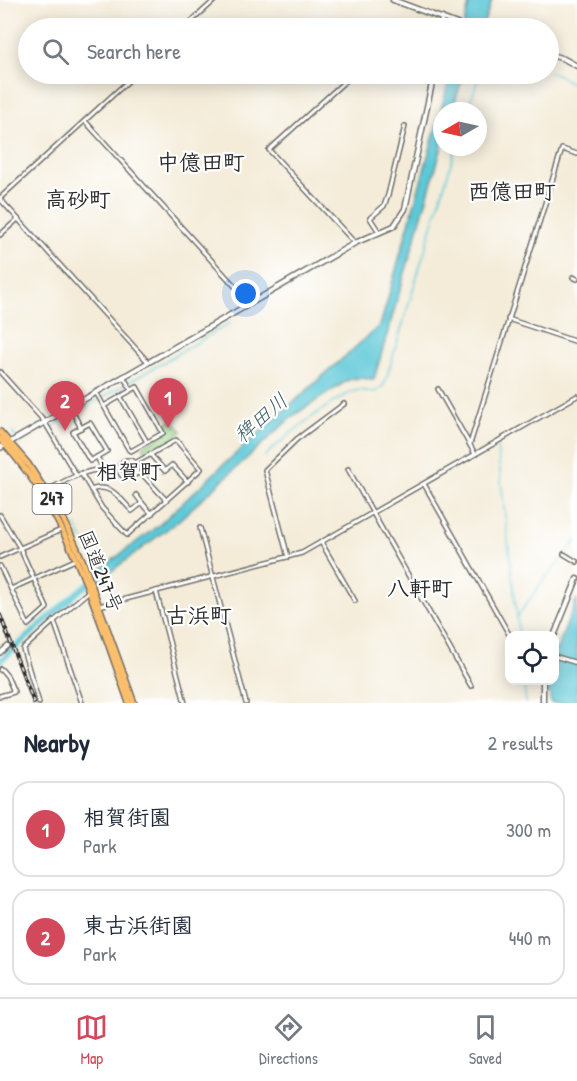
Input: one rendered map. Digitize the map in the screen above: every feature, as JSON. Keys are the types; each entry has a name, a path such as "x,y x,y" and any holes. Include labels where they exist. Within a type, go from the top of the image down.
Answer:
{"highway":[{"name":"国道247号","path":"0,432 6,444 38,487 63,529 86,578"},
{"name":"国道247号","path":"0,439 49,490 73,539 134,703"},
{"name":"国道247号","path":"97,607 129,703"}],"street":[{"path":"195,18 215,0"},
{"path":"393,0 442,18"},
{"path":"559,57 577,66"},
{"path":"125,84 0,198 149,363"},
{"path":"342,84 269,150 355,243"},
{"path":"6,444 73,412 126,381 149,363 355,243 394,226 405,211 432,84"},
{"path":"85,121 251,304"},
{"path":"380,233 370,218 384,206 405,126"},
{"path":"470,444 562,149 577,154"},
{"path":"0,235 18,219"},
{"path":"508,319 577,342"},
{"path":"0,372 47,426 76,475"},
{"path":"126,381 131,389"},
{"path":"99,397 104,406 129,450 163,433 138,387 104,406"},
{"path":"438,389 475,454"},
{"path":"120,396 147,442"},
{"path":"97,607 302,553 576,398"},
{"path":"288,557 265,470 297,439 344,404"},
{"path":"73,412 81,428"},
{"path":"90,423 107,451 90,461 74,432 81,428 90,423"},
{"path":"81,474 102,508 127,535 201,469 176,440 135,463"},
{"path":"150,454 165,471 172,465 188,482"},
{"path":"98,457 103,468"},
{"path":"135,463 127,460 122,462 119,467 120,473 124,477 130,477 136,473 143,475 166,500"},
{"path":"135,463 136,473"},
{"path":"49,490 76,475 103,468 119,467"},
{"path":"348,469 471,686"},
{"path":"424,484 507,631"},
{"path":"91,490 102,487 112,490 132,512 142,503"},
{"path":"136,495 152,514"},
{"path":"0,515 20,548 47,608 28,625 0,566"},
{"path":"200,528 246,703"},
{"path":"0,557 63,529"},
{"path":"321,542 355,601"},
{"path":"564,554 577,562"},
{"path":"11,589 77,559"},
{"path":"557,631 577,579"},
{"path":"39,703 23,649 90,589"},
{"path":"156,591 185,703"},
{"path":"54,621 82,703"},
{"path":"0,653 9,646"},
{"path":"559,657 577,663"},
{"path":"0,670 2,669 7,676 14,692 0,696"},
{"path":"543,685 543,703"}],"green space":[{"path":"172,420 182,431 174,439 147,454 143,446 167,432 162,426"}],"water":[{"path":"470,0 492,0 486,18 466,18"},
{"path":"448,84 461,84 455,102 443,102"},
{"path":"433,138 433,156 439,156 374,379 348,380 294,415 178,521 97,582 94,574 159,525 378,327"},
{"path":"577,598 577,703 551,703 548,685 559,685 559,644"}],"waterway":[{"path":"559,75 577,87"},
{"path":"470,102 476,84"},
{"path":"265,456 330,404 357,390 377,391 385,383 453,156"},
{"path":"49,429 230,323"},
{"path":"12,432 21,445"},
{"path":"497,446 517,617"},
{"path":"75,525 83,539"},
{"path":"518,631 517,617 577,540"},
{"name":"稗田川","path":"0,661 80,590 101,575"},
{"path":"524,685 526,703"}],"railway":[{"path":"0,615 34,703"}],"place":[{"name":"相賀街園","path":"168,428"},
{"name":"東古浜街園","path":"65,431"}],"district":[{"name":"中億田町","path":"201,162"},
{"name":"西億田町","path":"512,191"},
{"name":"高砂町","path":"78,199"},
{"name":"相賀町","path":"129,471"},
{"name":"八軒町","path":"420,588"},
{"name":"古浜町","path":"199,615"}]}
